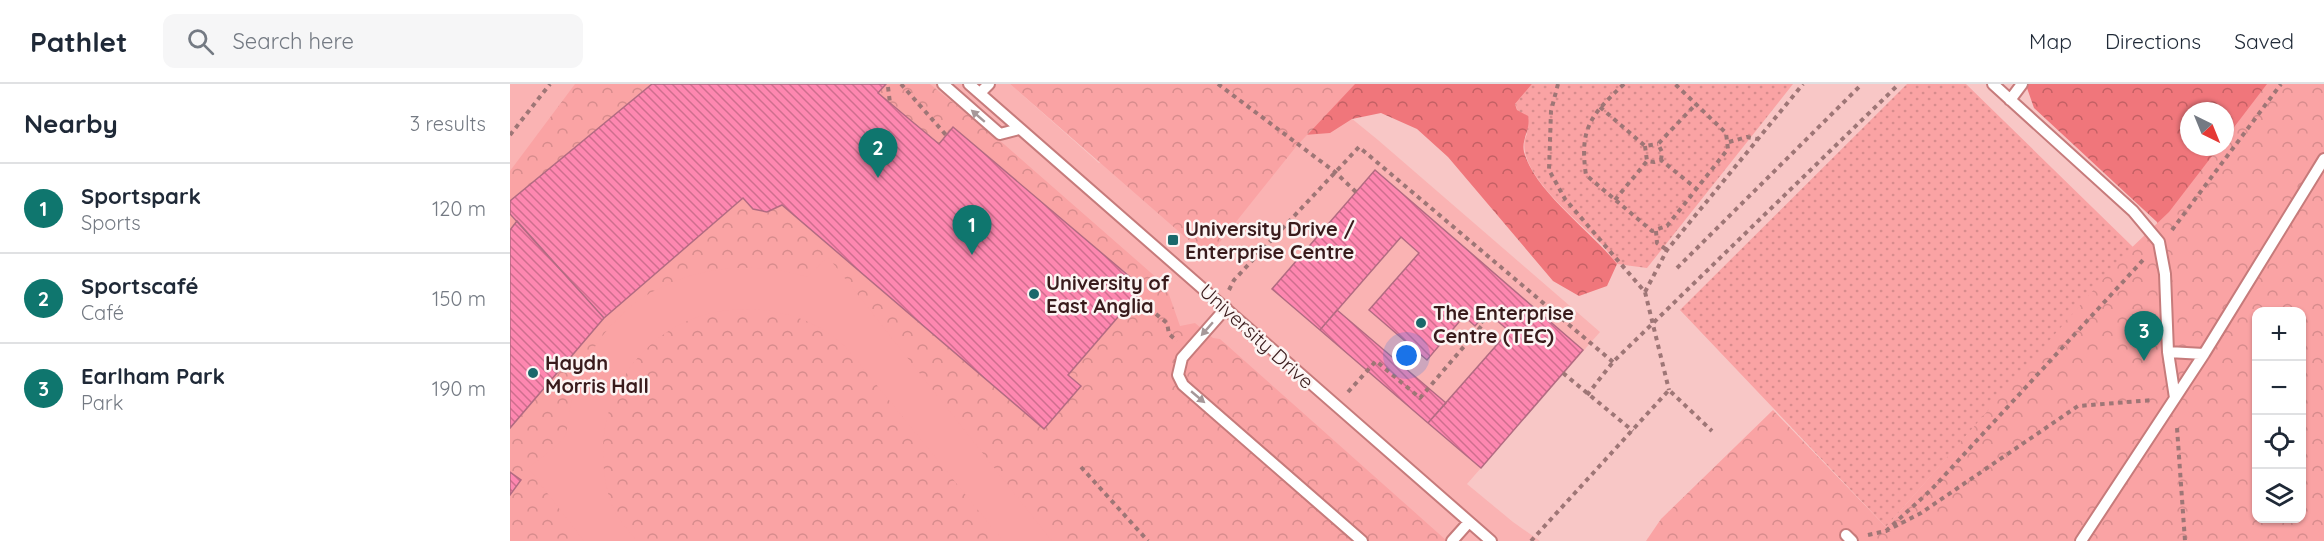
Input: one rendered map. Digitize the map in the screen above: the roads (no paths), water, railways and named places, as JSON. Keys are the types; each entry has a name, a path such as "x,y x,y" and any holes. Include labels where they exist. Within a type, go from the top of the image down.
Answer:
{"lane":[{"path":"943,84 1000,134 1019,129"},
{"name":"University Drive","path":"969,84 1491,541"},
{"path":"980,93 989,84"},
{"path":"1993,84 2133,211 2159,242 2165,274 2168,352 2175,398"},
{"path":"2010,100 2022,84"},
{"path":"2081,541 2204,354 2324,159"},
{"path":"1226,308 1188,351 1178,368 1178,375 1184,385 1362,541"},
{"path":"2168,352 2204,354"},
{"path":"1452,541 1469,522"}],"place":[{"name":"Sportscafé","path":"878,178"},
{"name":"University Drive / Enterprise Centre","path":"1173,240"},
{"name":"Sportspark","path":"972,255"},
{"name":"University of East Anglia","path":"1034,294"},
{"name":"The Enterprise Centre (TEC)","path":"1421,323"},
{"name":"Earlham Park","path":"2144,361"},
{"name":"Haydn Morris Hall","path":"533,373"}]}
